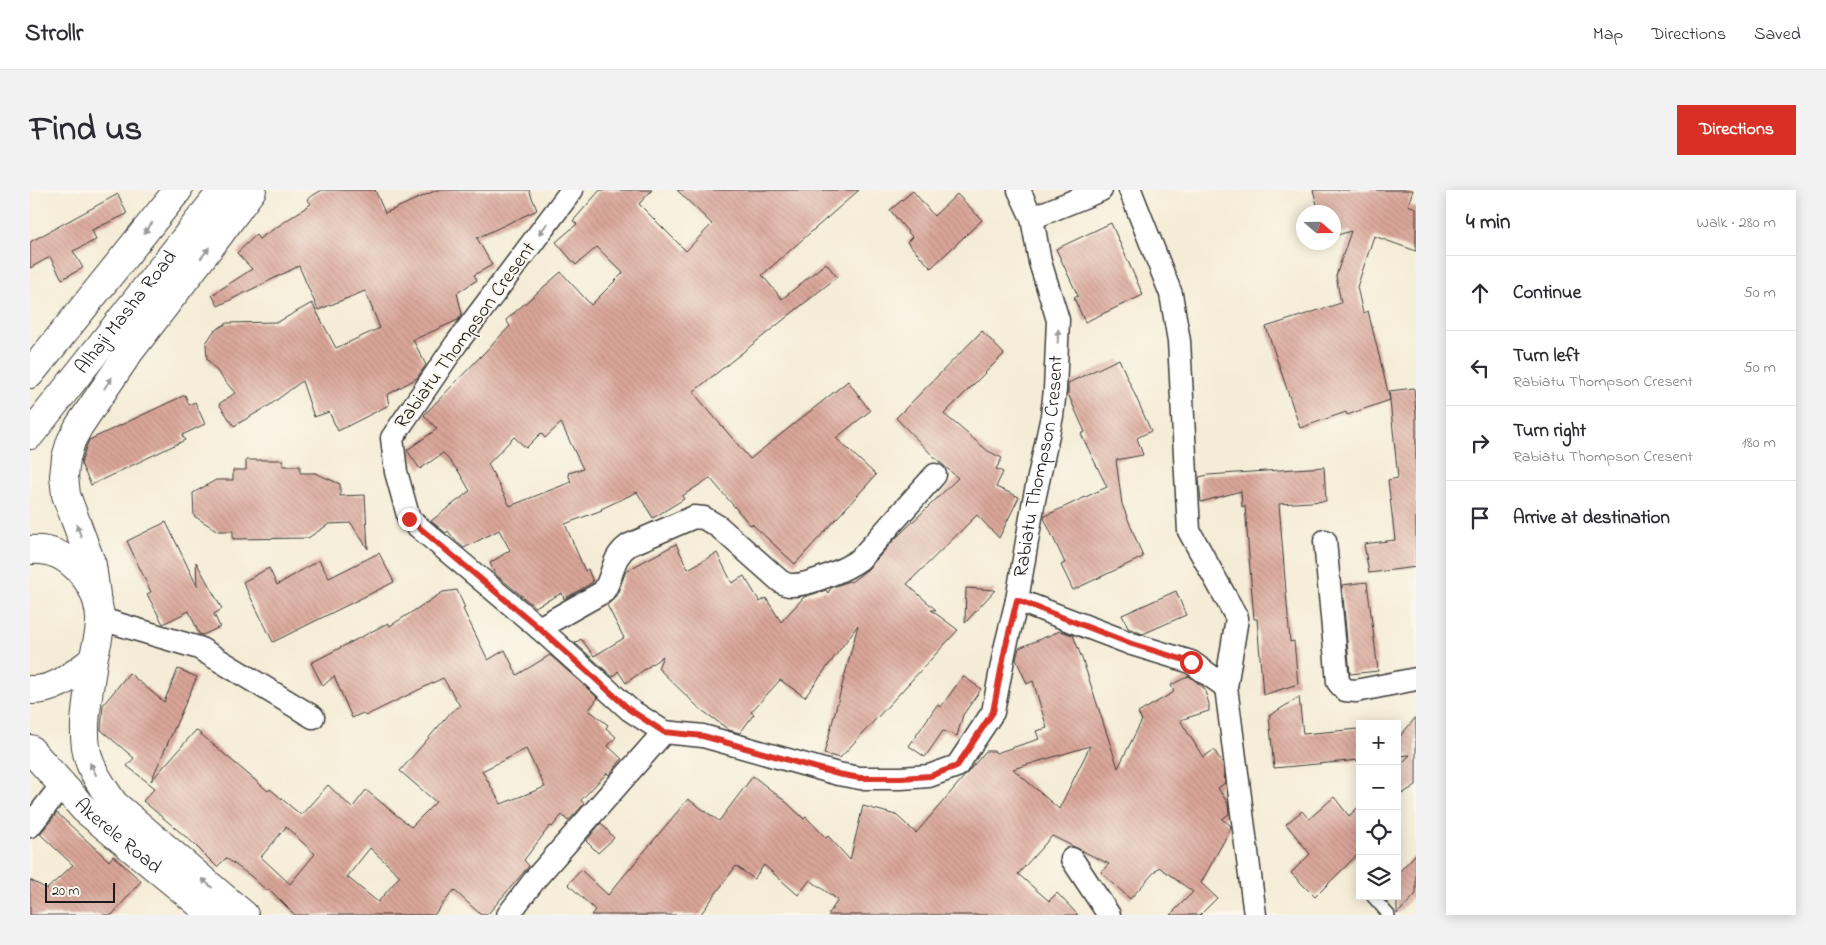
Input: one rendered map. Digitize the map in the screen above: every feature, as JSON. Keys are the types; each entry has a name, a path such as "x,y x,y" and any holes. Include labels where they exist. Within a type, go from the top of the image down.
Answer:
{"street":[{"path":"30,374 178,190"},
{"name":"Alhaji Masha Road","path":"30,435 183,227 204,190"},
{"name":"Alhaji Masha Road","path":"30,412 183,227 223,190"},
{"path":"244,915 114,804 88,760 85,731 98,607 92,565 66,495 64,476 66,458 71,441 79,426 130,351 252,190"},
{"name":"Rabiatu Thompson Cresent","path":"572,190 462,336 392,438 396,472 409,519 539,628 630,710 664,732 703,736 838,774 860,778 930,776 957,766 993,712 1017,600 1034,500 1052,416 1058,320 1040,262 1032,218 1019,190"},
{"path":"1032,218 1101,190"},
{"path":"1130,190 1172,294 1176,316 1180,350 1190,530 1237,618 1226,687 1255,915"},
{"path":"539,628 603,592 608,586 620,552 629,545 694,517 704,518 719,527 780,582 790,585 801,584 850,567 860,559 935,475"},
{"path":"1325,541 1338,682 1345,690 1356,691 1416,679"},
{"path":"30,550 37,549 62,556 83,573 98,607 199,648 313,717"},
{"path":"1017,600 1132,644 1191,662 1226,687"},
{"path":"30,690 38,690 61,684 93,660"},
{"path":"508,915 536,878 664,732"},
{"name":"Akerele Road","path":"30,749 84,809 205,912"},
{"path":"30,826 62,785"},
{"path":"1072,859 1110,915"}],"lane":[{"path":"1376,900 1389,915"}],"building":[{"path":"322,190 375,190 385,213 437,190 529,190 537,210 477,238 492,265 474,275 477,280 457,293 462,314 458,320 413,340 426,365 417,378 387,395 389,405 338,431 329,412 314,417 302,381 270,405 234,426 219,404 235,393 207,359 206,343 214,331 227,323 278,322 312,303 336,348 380,328 365,291 318,310 299,266 218,306 212,295 252,269 237,253 256,235 259,239 311,204 307,199"},
{"path":"600,190 652,190 639,204 686,251 712,224 677,190 859,190 762,275 782,299 826,263 837,277 693,392 750,459 848,381 870,411 836,438 876,475 795,564 752,524 750,525 710,478 682,496 684,499 653,518 637,492 602,510 565,524 585,571 588,569 593,582 564,599 562,593 535,607 495,574 490,563 510,550 499,530 464,548 448,531 446,533 431,521 470,491 459,472 443,453 420,469 407,450 437,429 424,415 510,326 506,320 561,272 591,305 623,273 597,247 576,265 556,242 577,224 573,221","holes":["561,423 583,469 568,473 571,482 510,506 488,464 514,437 526,448 541,433 545,438"]},
{"path":"1313,190 1413,190 1408,205 1416,208 1416,251 1374,236 1357,287 1363,313 1368,311 1390,400 1347,415 1346,412 1300,428 1266,327 1341,303 1336,276 1351,231 1341,234 1341,205 1317,205"},
{"path":"913,191 934,216 957,194 982,220 931,268 907,242 912,237 890,210"},
{"path":"118,194 127,214 92,230 96,240 73,251 83,268 62,279 50,257 30,268 30,242"},
{"path":"1111,223 1143,295 1085,322 1074,298 1078,296 1056,249"},
{"path":"982,331 1004,354 944,414 988,451 1002,458 996,469 1003,472 996,487 1019,497 999,538 977,515 907,584 936,610 931,610 958,630 840,758 824,754 858,625 805,697 780,680 751,712 754,714 740,733 729,730 699,708 658,668 663,656 626,683 618,671 613,677 575,643 581,639 594,656 624,638 607,605 618,592 626,571 676,544 688,569 717,553 732,583 744,576 760,602 766,598 781,622 804,597 826,590 828,593 831,588 849,581 851,582 867,570 897,537 958,478 932,455 896,418"},
{"path":"1119,359 1151,431 1137,438 1143,455 1116,460 1122,504 1143,557 1073,590 1061,565 1065,563 1044,518 1107,487 1081,434 1085,432 1068,394 1068,383"},
{"path":"1414,388 1416,414 1416,567 1369,573 1364,544 1395,540 1388,480 1398,478 1389,391"},
{"path":"185,395 189,405 195,402 205,424 182,435 185,440 91,485 81,464 89,440"},
{"path":"246,460 283,460 283,466 300,466 300,473 315,473 340,484 340,496 365,495 368,549 351,523 329,524 308,538 233,539 233,531 218,531 194,516 193,493 216,480 233,480 233,470 246,470"},
{"path":"1324,467 1326,501 1279,504 1290,642 1294,641 1298,684 1263,695 1257,619 1254,619 1245,506 1242,507 1241,491 1201,502 1199,477"},
{"path":"166,522 197,586 196,562 222,609 214,614 220,627 203,635 199,634 189,611 163,624 147,594 151,592 127,541"},
{"path":"379,553 394,582 273,642 243,582 269,568 277,585 319,560 329,578"},
{"path":"1367,582 1378,671 1350,674 1342,585"},
{"path":"966,588 995,590 965,623"},
{"path":"457,590 465,608 463,609 488,660 505,650 517,675 550,655 598,698 589,710 608,725 606,728 616,737 608,746 622,759 609,775 607,773 581,800 584,804 568,821 562,815 552,827 550,826 524,860 529,866 487,915 481,915 454,890 434,915 295,915 269,889 267,891 252,877 226,858 217,867 192,842 143,801 155,788 127,766 134,758 101,730 103,705 129,673 164,702 178,669 197,677 151,781 196,730 268,791 270,789 301,815 328,785 352,808 366,790 411,827 436,802 400,771 451,712 460,706 443,678 365,716 363,713 352,718 334,676 323,686 311,663 388,623 390,626 443,592","holes":["526,749 545,787 501,804 482,771","286,827 315,854 290,884 261,857","370,848 400,876 378,902 347,877"]},
{"path":"1176,591 1186,615 1143,634 1128,628 1122,615"},
{"path":"1060,631 1073,635 1118,768 1142,720 1138,713 1174,692 1171,685 1189,676 1204,688 1209,711 1180,720 1203,757 1214,750 1223,764 1225,783 1218,788 1228,804 1229,814 1222,819 1231,828 1201,883 1217,898 1200,915 1170,915 1193,892 1159,867 1130,899 1101,872 1109,864 1052,836 1018,874 1049,901 1057,893 1078,915 828,915 838,900 810,880 798,895 764,865 754,879 736,866 700,915 591,915 595,910 568,884 581,870 608,895 688,799 719,821 753,776 804,819 806,817 826,838 828,836 850,860 863,806 896,815 916,833 986,751 994,751 996,753 1039,739 1036,731 1047,728 1033,681 1027,684 1016,659 1019,648","holes":["1090,746 1059,809 1013,769"]},
{"path":"963,676 981,689 963,715 957,736 943,731 925,757 909,746 937,705 941,707"},
{"path":"1299,697 1303,734 1356,729 1356,760 1274,768 1269,716"},
{"path":"1416,717 1416,785 1401,794 1401,764 1410,755 1401,756 1401,735"},
{"path":"1334,797 1349,816 1356,809 1356,856 1315,897 1291,873 1310,854 1286,824 1302,811 1309,819"},
{"path":"57,813 109,861 113,856 141,881 112,915 30,915 30,880 47,889 73,865 40,834"},
{"path":"601,823 614,838 598,853 586,841"},
{"path":"1416,854 1416,894 1397,914 1397,900 1401,900 1401,870"}],"route":[{"path":"409,519 539,628 630,710 664,732 703,736 838,774 860,778 901,778 930,776 957,766 993,712 1017,600 1132,644 1191,662"}]}
